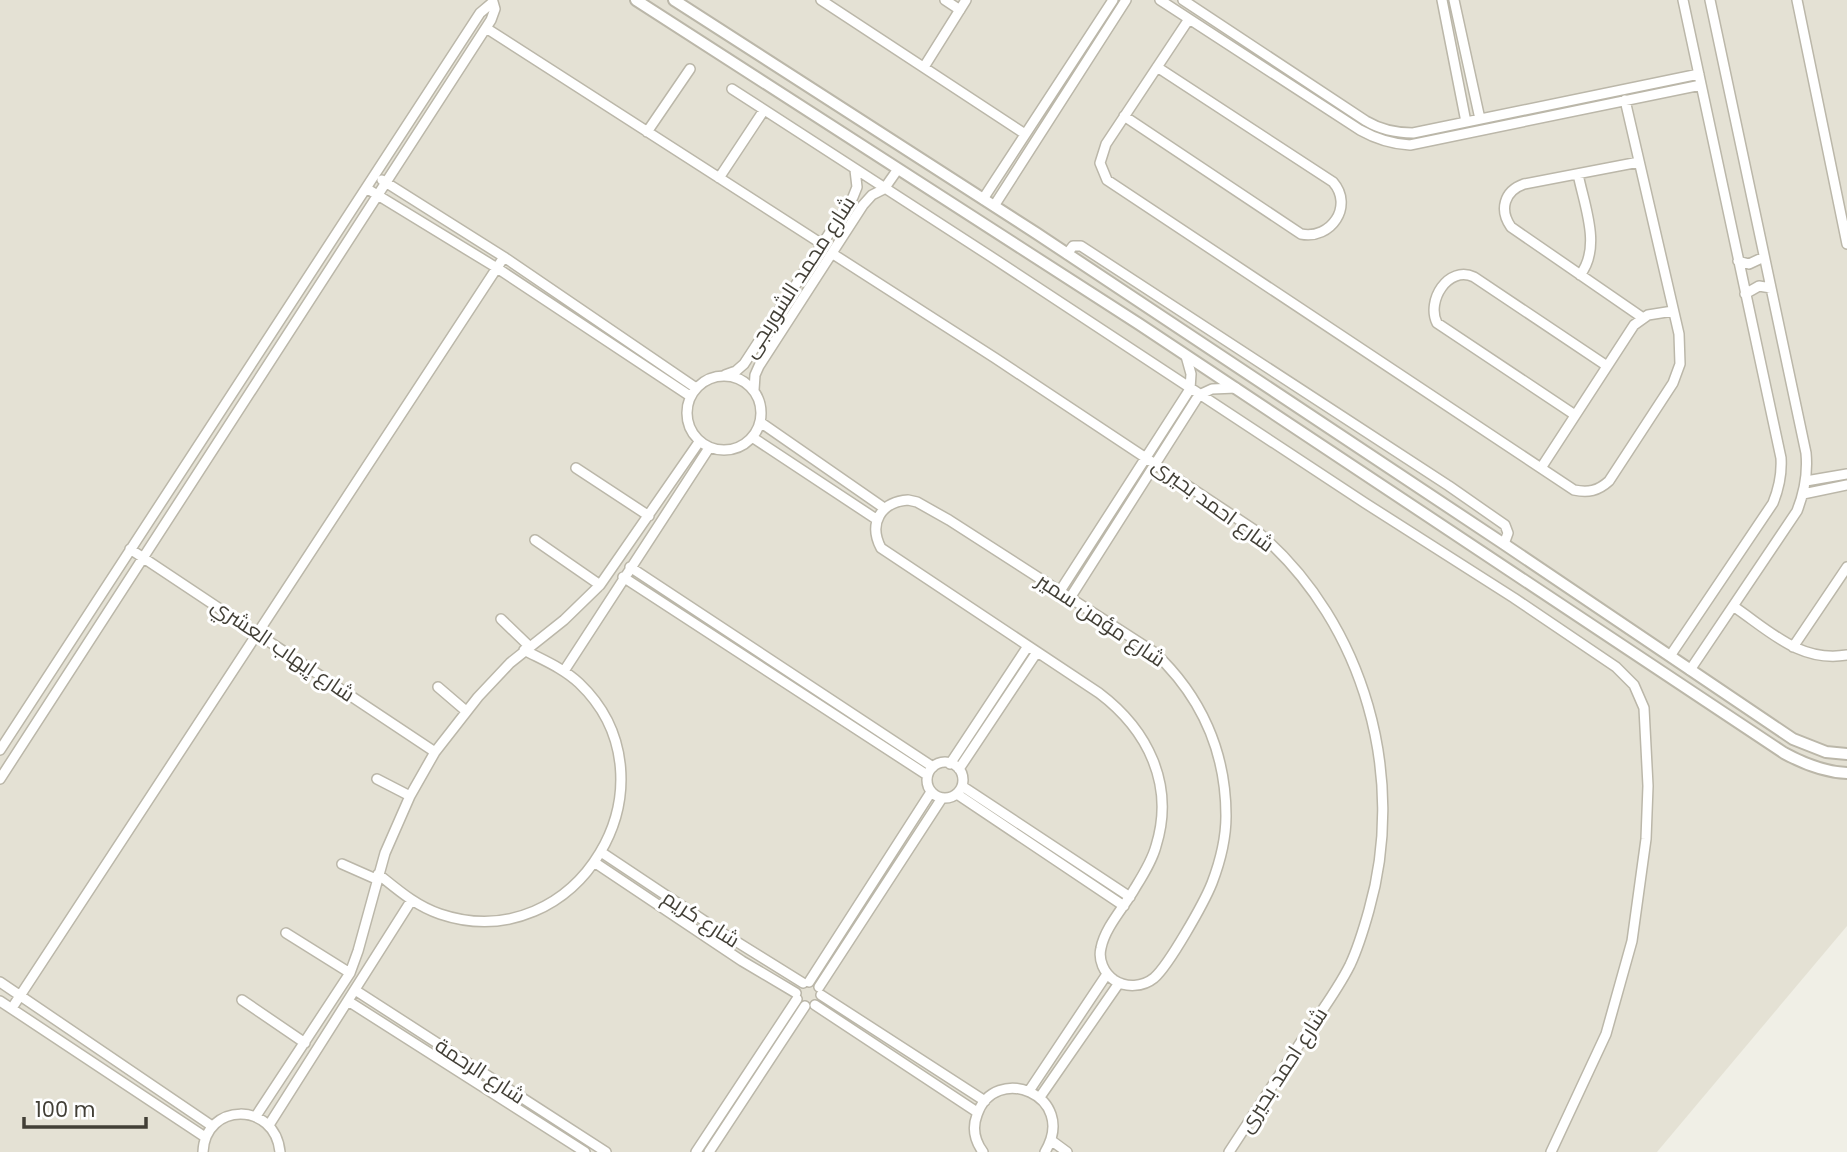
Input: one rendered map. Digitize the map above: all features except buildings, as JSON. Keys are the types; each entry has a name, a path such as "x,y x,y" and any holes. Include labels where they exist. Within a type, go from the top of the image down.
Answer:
{"street":[{"path":"636,0 1139,324 1784,753 1803,763 1847,773"},
{"path":"674,0 1149,308 1793,739 1826,751 1847,754"},
{"path":"821,0 1026,134"},
{"path":"945,0 960,10"},
{"path":"924,67 966,0"},
{"path":"983,199 1113,0"},
{"path":"994,206 1126,0"},
{"path":"1160,0 1360,130 1393,143 1410,145 1701,85"},
{"path":"1183,0 1366,121 1381,128 1413,133 1699,74"},
{"path":"1442,0 1466,122"},
{"path":"1454,0 1480,119"},
{"path":"1670,656 1768,510 1780,481 1781,458 1684,0"},
{"path":"1690,670 1790,523 1806,481 1806,453 1710,0"},
{"path":"1797,0 1847,244"},
{"path":"0,750 480,13 493,2 493,15 486,28 0,779"},
{"path":"1189,19 1101,153 1100,163 1107,180 1574,490 1581,492 1596,490 1609,481 1677,373 1680,344 1625,100"},
{"path":"486,28 822,244"},
{"path":"1124,116 1301,234 1317,235 1331,227 1343,201 1334,182 1157,67"},
{"path":"647,132 690,69"},
{"path":"732,89 1514,598 1626,675 1640,696 1645,721 1648,786 1646,839 1632,941 1605,1034 1551,1152"},
{"path":"719,178 764,110"},
{"path":"836,130 848,112"},
{"path":"1639,162 1516,187 1506,198 1504,213 1511,227 1643,318"},
{"name":"شارع محمد الشوربجى","path":"754,390 759,366 867,200 884,189 898,169"},
{"name":"شارع محمد الشوربجى","path":"726,375 744,364 855,192 858,181 855,170"},
{"path":"1578,174 1592,242 1590,260 1580,275"},
{"path":"374,176 504,257 696,387"},
{"path":"366,188 497,268 690,397"},
{"path":"1067,254 1073,246 1081,246 1449,486 1505,525 1508,533 1504,544"},
{"name":"شارع احمد بحيرى","path":"833,254 1259,533 1308,588 1343,641 1360,678 1380,761 1382,822 1380,866 1364,925 1350,965 1228,1152"},
{"path":"12,1009 504,257"},
{"path":"1738,261 1749,264 1764,257"},
{"path":"1576,415 1437,323 1433,303 1448,279 1460,273 1474,277 1607,366"},
{"path":"1745,294 1759,286 1771,288"},
{"path":"1139,324 1149,308"},
{"path":"1541,468 1630,330 1643,318 1673,311"},
{"path":"1060,591 1190,389 1191,374 1186,356"},
{"path":"726,375 741,380 754,390 760,405 760,422 752,437 732,449 709,448 699,442 688,425 687,406 696,387 709,378 726,375"},
{"path":"1070,598 1199,395 1212,389 1236,388"},
{"path":"760,422 884,508 876,519 876,539 888,555 1099,693 1129,718 1148,748 1155,765 1161,804 1156,847 1101,946 1102,965 1107,974 1119,983 1040,1097"},
{"path":"752,437 876,519"},
{"path":"256,1116 350,973 377,877 410,796 435,752 466,711 526,648 564,620 600,585 699,442"},
{"path":"564,671 709,448"},
{"path":"576,468 649,516"},
{"path":"1806,481 1847,474"},
{"path":"1803,494 1847,485"},
{"path":"1416,508 1426,492"},
{"name":"شارع مؤمن سمير","path":"884,508 900,500 917,502 1060,591 1154,652 1172,670 1202,712 1220,760 1224,793 1224,836 1219,861 1203,901 1155,977 1138,985 1119,983"},
{"path":"535,540 600,585"},
{"name":"شارع إيهاب العشري","path":"130,548 435,752"},
{"path":"630,567 930,771"},
{"path":"1793,647 1847,567"},
{"path":"623,577 930,771"},
{"path":"1579,615 1588,601"},
{"path":"1733,606 1793,647 1821,657 1847,655"},
{"path":"342,864 377,877 411,901 432,911 455,918 487,921 511,918 533,911 561,896 585,875 601,852 610,835 620,800 621,782 616,745 591,696 564,671 526,648 501,619"},
{"path":"954,766 1028,646"},
{"path":"954,766 1037,652"},
{"path":"438,687 466,711"},
{"path":"942,798 928,787 930,771 938,764 954,766"},
{"path":"815,1005 820,991 942,798 959,790 962,780 954,766"},
{"path":"377,779 410,796"},
{"path":"959,790 1130,897"},
{"path":"959,790 1124,906"},
{"path":"709,1152 806,983 931,792"},
{"name":"شارع كريم","path":"601,852 820,991 985,1101"},
{"name":"شارع كريم","path":"594,862 799,999"},
{"path":"648,899 655,888"},
{"path":"269,1125 411,901"},
{"path":"286,933 350,973"},
{"path":"1029,1091 1107,974"},
{"path":"0,982 212,1126"},
{"name":"شارع الرحمة","path":"355,990 606,1152"},
{"path":"799,999 815,1005 977,1112"},
{"path":"696,1152 799,999"},
{"path":"242,1000 305,1043"},
{"path":"0,1001 205,1138"},
{"name":"شارع الرحمة","path":"348,1001 585,1152"},
{"path":"983,1152 975,1135 977,1112 994,1094 1017,1088 1040,1097 1053,1117 1052,1141 1045,1152"},
{"path":"203,1152 205,1138 212,1126 219,1120 237,1114 256,1116 269,1125 279,1141 280,1152"},
{"path":"1052,1141 1067,1152"}],"shaded area":[{"path":"0,0 1847,0 1847,926 1657,1152 0,1152"}]}
